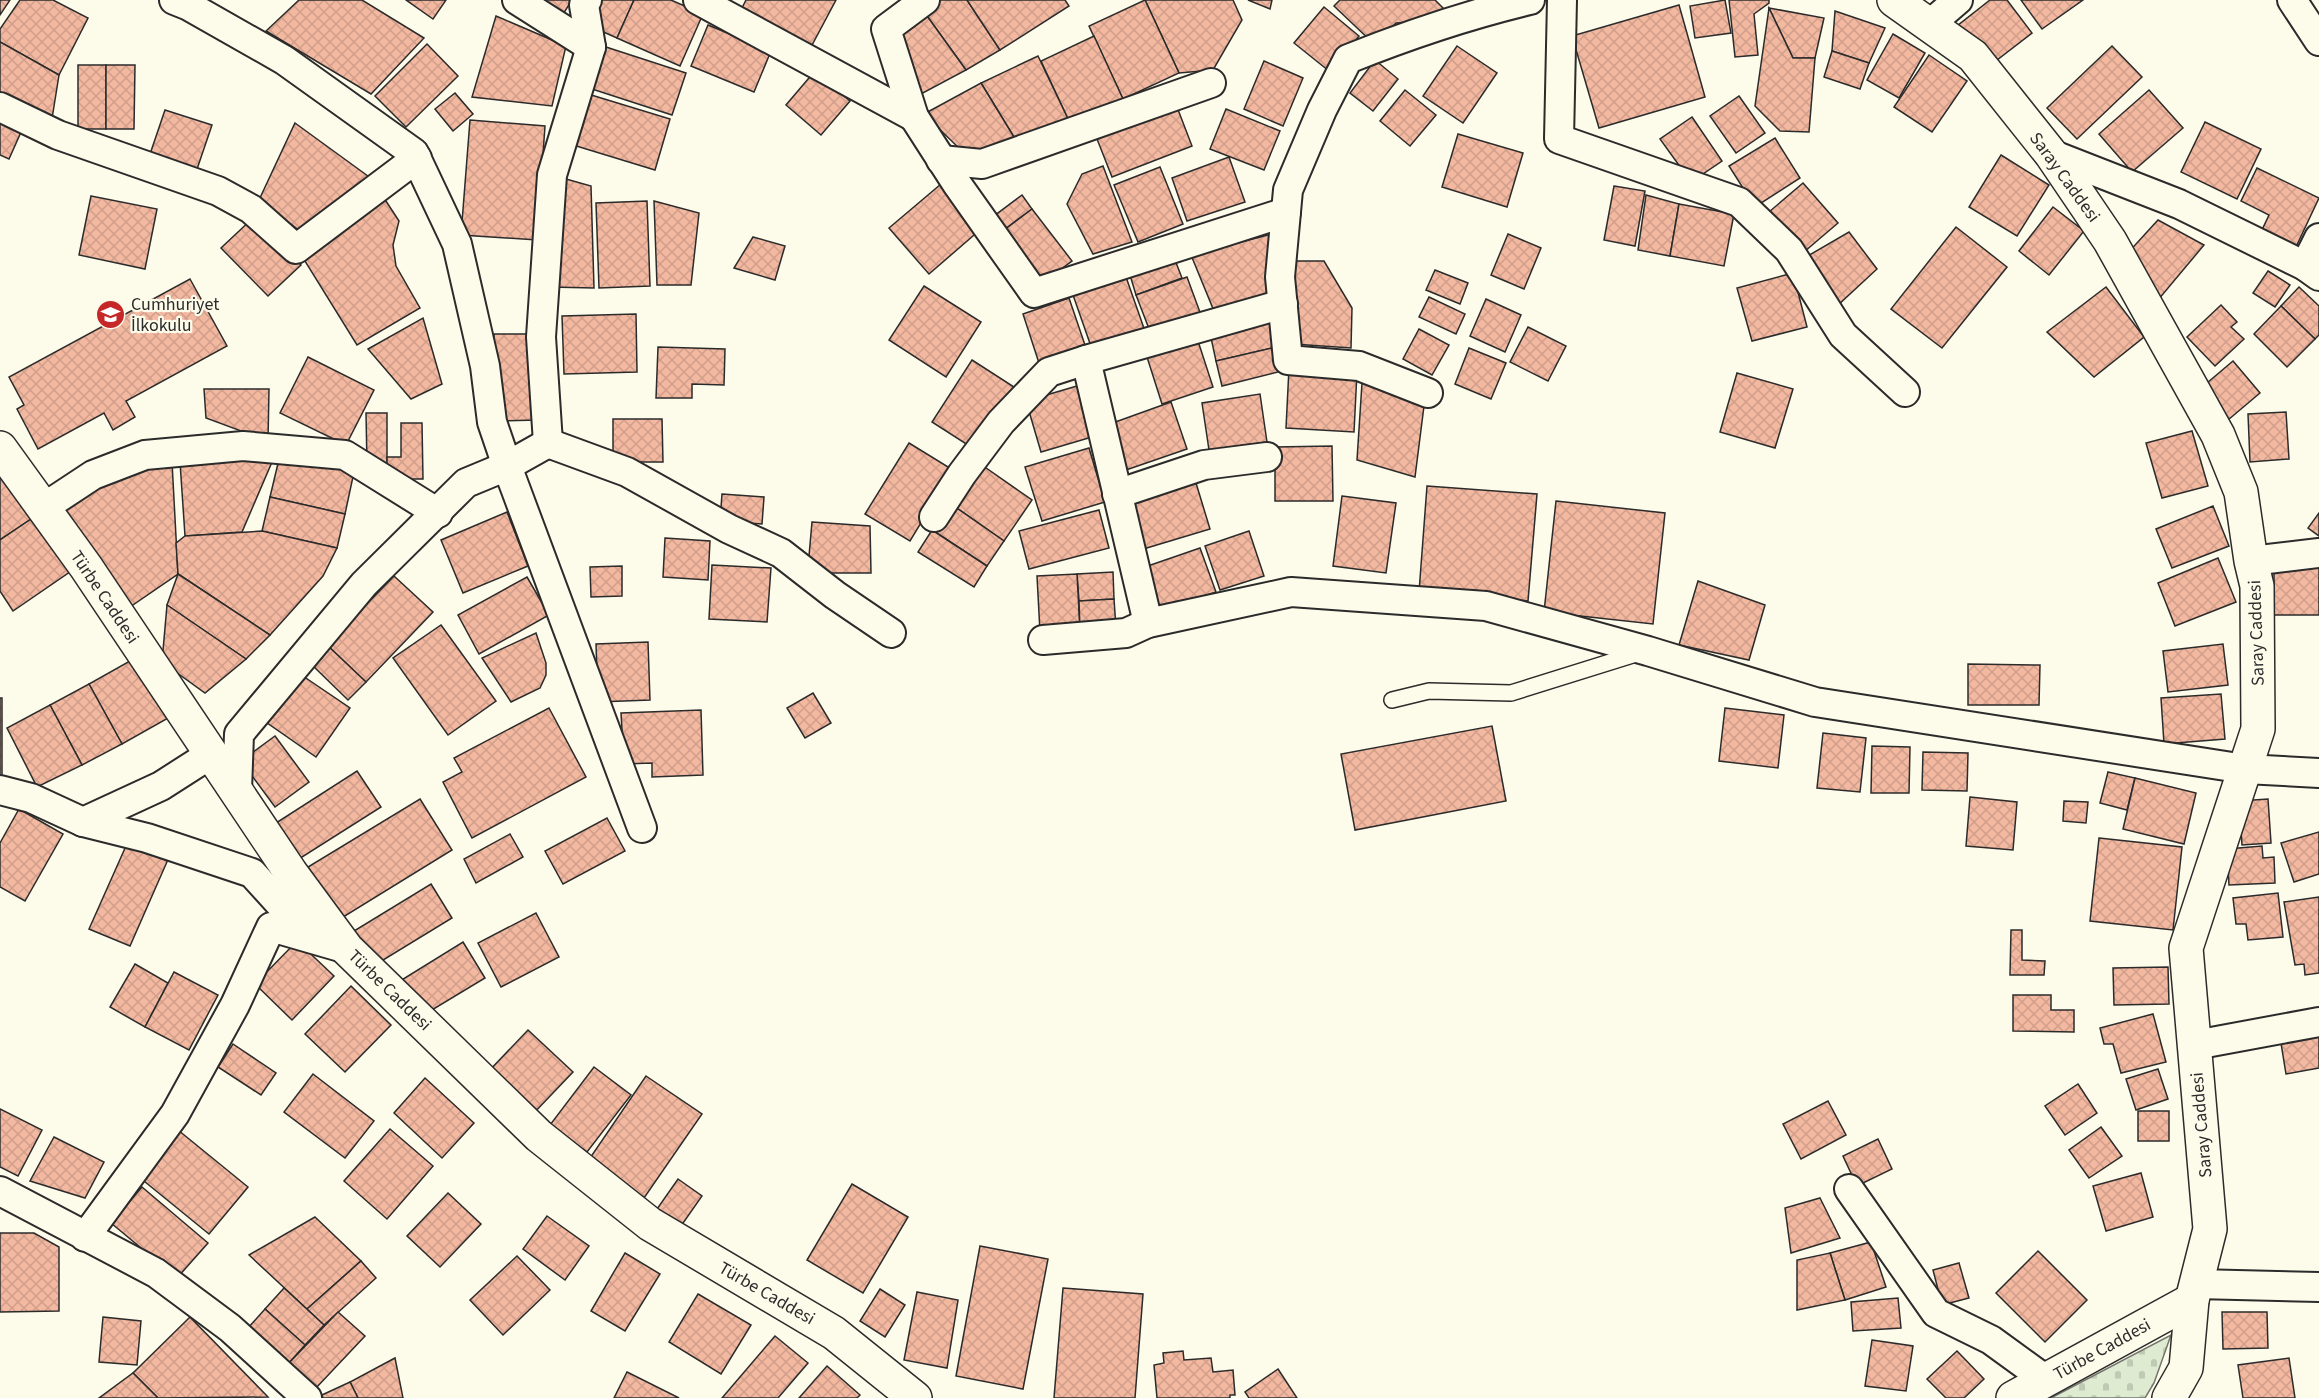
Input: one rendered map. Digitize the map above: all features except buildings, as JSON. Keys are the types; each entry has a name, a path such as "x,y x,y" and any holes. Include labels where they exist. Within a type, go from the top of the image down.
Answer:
{"street":[{"path":"174,0 189,6 284,60 414,153 417,158 457,244 485,366 492,422 642,828"},
{"path":"517,0 591,47"},
{"path":"548,442 541,337 552,175 591,47 584,5 587,0"},
{"path":"698,0 914,117"},
{"path":"925,0 886,29 914,117 941,160 1034,293 1286,212"},
{"path":"1428,393 1359,366 1288,360 1280,277 1288,190 1322,110 1348,59 1418,31 1530,0"},
{"path":"1562,0 1559,139 1739,202 1789,250 1843,335 1905,392"},
{"name":"Saray Caddesi","path":"1894,0 1973,56 2050,154 2110,241 2218,435 2241,492 2257,586 2258,729 2186,948 2210,1229 2194,1292 2186,1368 2169,1398"},
{"path":"1929,25 1959,0"},
{"path":"2292,0 2319,41"},
{"path":"941,160 982,164 1211,83"},
{"path":"0,107 58,135 218,191 251,209 296,249 417,158"},
{"path":"2050,154 2179,204 2312,271 2319,238"},
{"path":"934,517 962,474 1001,422 1049,372 1283,304"},
{"path":"1086,360 1148,623"},
{"path":"237,792 239,734 364,584 466,483 507,466 548,442"},
{"path":"548,442 627,472 729,529 781,553 835,595 891,633"},
{"path":"43,508 93,475 144,455 243,446 345,455 438,513"},
{"name":"Türbe Caddesi","path":"0,448 86,567 291,873 347,949 539,1136 650,1224 834,1333 915,1398"},
{"path":"1117,494 1204,465 1267,457"},
{"path":"2251,561 2319,554"},
{"path":"1043,640 1126,633 1148,623 1291,592 1486,606 1648,651 1815,702 2245,769 2319,773"},
{"path":"83,822 160,786 212,754"},
{"path":"0,790 31,798 83,822 147,838 252,873 300,926 347,949"},
{"path":"85,1237 175,1114 235,1005 271,927 347,949"},
{"path":"2195,1045 2319,1022"},
{"path":"1848,1189 1936,1313 1991,1340 2046,1380"},
{"path":"0,1191 165,1280 230,1328 307,1398"},
{"path":"2194,1292 2319,1287"},
{"name":"Türbe Caddesi","path":"2013,1398 2194,1292"}],"lane":[{"path":"1392,700 1429,691 1511,693 1648,651"}],"green space":[{"path":"2171,1335 2154,1383 2145,1398 2051,1398"}],"place":[{"name":"Cumhuriyet İlkokulu","path":"110,314"}]}
